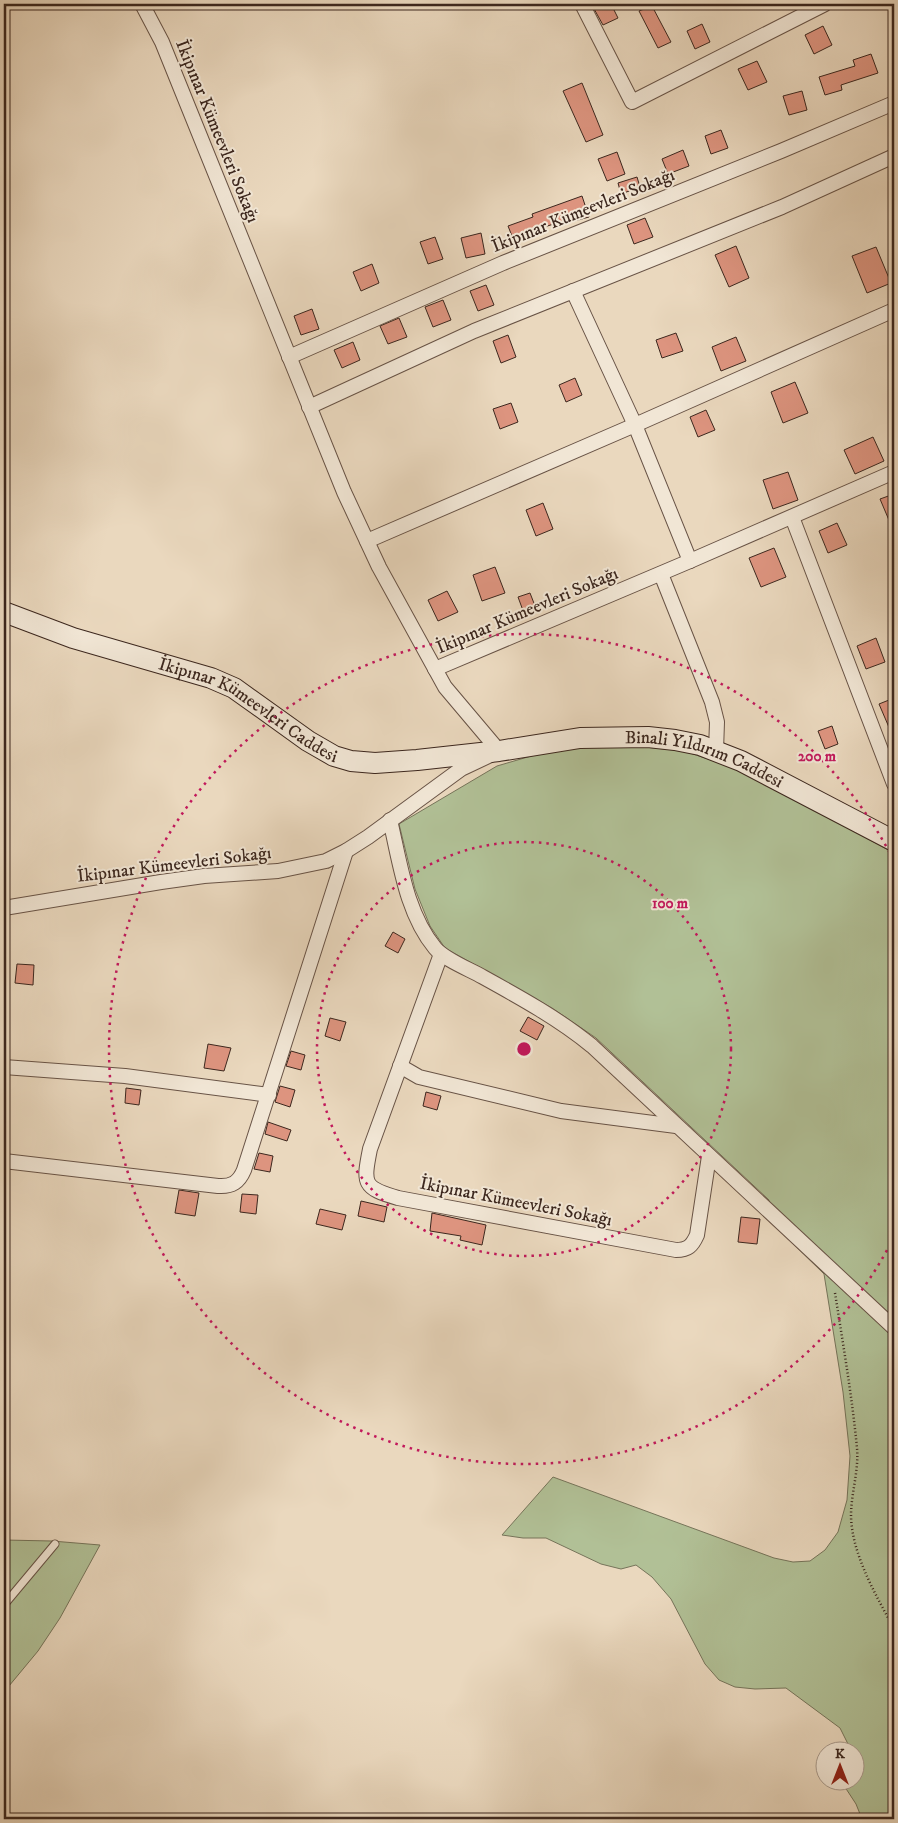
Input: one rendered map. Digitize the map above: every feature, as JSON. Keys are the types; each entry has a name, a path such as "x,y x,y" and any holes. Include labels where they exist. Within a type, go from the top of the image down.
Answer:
{"street":[{"name":"İkipınar Kümeevleri Sokağı","path":"4,910 161,882 304,866 326,861 346,852 461,769 498,751 445,687 383,575 344,492 162,42 142,4"},
{"path":"582,4 632,102 826,4"},
{"name":"İkipınar Kümeevleri Sokağı","path":"289,357 503,263 894,103"},
{"path":"309,407 474,331 782,207 894,156"},
{"path":"573,292 635,425 690,561"},
{"path":"367,541 894,310"},
{"name":"İkipınar Kümeevleri Sokağı","path":"435,669 661,574 894,472"},
{"path":"792,517 894,784"},
{"path":"661,574 712,702 716,722 716,751"},
{"name":"İkipınar Kümeevleri Caddesi","path":"4,612 73,638 190,671 234,688 308,741 334,756 351,761 375,763 498,751"},
{"name":"Binali Yıldırım Caddesi","path":"498,751 543,742 615,736 648,736 675,740 716,751 758,769 894,841"},
{"path":"390,820 416,917 435,949 575,1032 592,1046 894,1328"},
{"path":"4,1161 227,1187 235,1184 241,1178 244,1170 346,852"},
{"name":"İkipınar Kümeevleri Sokağı","path":"441,954 370,1149 366,1178 370,1187 377,1192 408,1199 676,1250 685,1250 692,1245 697,1235 708,1156"},
{"path":"400,1066 418,1077 561,1111 676,1126"},
{"path":"4,1067 126,1076 268,1095"}],"lane":[{"path":"4,1605 55,1544"}],"path":[{"path":"832,1269 850,1387 858,1458 852,1505 852,1526 863,1565 894,1629"}],"green space":[{"path":"615,744 684,751 729,766 894,853 894,1819 862,1819 856,1804 847,1790 866,1790 866,1740 846,1740 840,1728 786,1688 755,1689 735,1687 719,1680 705,1664 671,1599 652,1577 636,1565 621,1569 601,1564 546,1538 523,1538 502,1535 553,1477 774,1558 793,1562 810,1561 825,1550 838,1532 847,1500 850,1456 843,1392 824,1274 766,1217 769,1200 596,1038 552,1008 445,948 430,926 415,889 399,824 497,766 555,749"},
{"path":"4,1540 100,1545 60,1618 38,1651 4,1692"}],"building":[{"path":"599,4 611,4 618,18 603,25 593,7"},
{"path":"652,6 671,42 658,48 639,11"},
{"path":"702,24 710,42 695,49 687,31"},
{"path":"823,26 832,45 814,54 805,35"},
{"path":"871,54 878,73 841,85 842,90 825,95 819,77 855,66 853,60"},
{"path":"757,61 767,82 748,90 738,69"},
{"path":"582,83 603,135 586,142 563,91"},
{"path":"802,91 807,110 789,115 783,96"},
{"path":"721,130 728,148 711,154 705,136"},
{"path":"683,150 689,166 668,174 662,159"},
{"path":"617,152 625,174 607,181 598,159"},
{"path":"637,177 640,187 621,194 618,183"},
{"path":"582,196 589,217 567,223 566,220 529,232 530,235 514,241 508,226 533,217 532,214"},
{"path":"645,218 653,237 634,244 627,225"},
{"path":"481,233 485,254 466,258 461,238"},
{"path":"435,237 443,259 428,264 420,242"},
{"path":"736,246 749,278 729,287 715,255"},
{"path":"876,247 891,283 867,293 852,256"},
{"path":"372,264 379,283 361,291 353,272"},
{"path":"486,285 494,305 478,311 470,291"},
{"path":"443,300 451,320 433,327 425,307"},
{"path":"312,309 319,329 301,335 294,316"},
{"path":"399,318 407,337 388,344 380,326"},
{"path":"676,333 683,351 662,358 656,340"},
{"path":"508,335 516,357 501,363 493,341"},
{"path":"736,337 746,361 721,371 712,347"},
{"path":"353,342 360,360 342,368 334,350"},
{"path":"575,378 582,395 566,402 559,385"},
{"path":"795,382 808,413 783,423 771,392"},
{"path":"511,403 518,422 500,429 493,409"},
{"path":"706,410 715,430 698,437 690,417"},
{"path":"873,437 884,461 855,474 844,450"},
{"path":"788,472 798,500 773,509 763,480"},
{"path":"894,494 894,532 880,499"},
{"path":"543,503 553,529 536,536 526,510"},
{"path":"837,523 847,545 828,553 819,531"},
{"path":"774,548 786,577 761,587 749,558"},
{"path":"495,567 505,593 482,601 473,575"},
{"path":"447,591 458,612 438,621 428,600"},
{"path":"530,593 537,611 525,616 518,597"},
{"path":"876,638 885,662 866,669 857,646"},
{"path":"894,698 894,739 879,704"},
{"path":"832,726 838,744 825,749 818,731"},
{"path":"393,932 405,939 398,953 385,946"},
{"path":"17,964 34,965 33,985 15,983"},
{"path":"528,1017 544,1026 537,1040 520,1031"},
{"path":"330,1018 346,1022 340,1041 325,1036"},
{"path":"208,1044 231,1048 224,1071 204,1068"},
{"path":"291,1051 305,1055 301,1070 286,1066"},
{"path":"280,1086 295,1090 290,1107 275,1102"},
{"path":"126,1088 141,1090 139,1105 125,1103"},
{"path":"426,1092 441,1096 437,1110 423,1106"},
{"path":"268,1122 291,1130 287,1141 265,1134"},
{"path":"259,1153 273,1156 270,1172 254,1169"},
{"path":"179,1190 199,1193 195,1216 175,1213"},
{"path":"242,1194 258,1195 256,1214 240,1212"},
{"path":"361,1201 387,1207 384,1222 358,1216"},
{"path":"320,1209 346,1215 342,1230 316,1224"},
{"path":"432,1213 486,1225 482,1245 460,1240 461,1236 430,1231"},
{"path":"741,1217 760,1219 757,1244 738,1242"}]}
